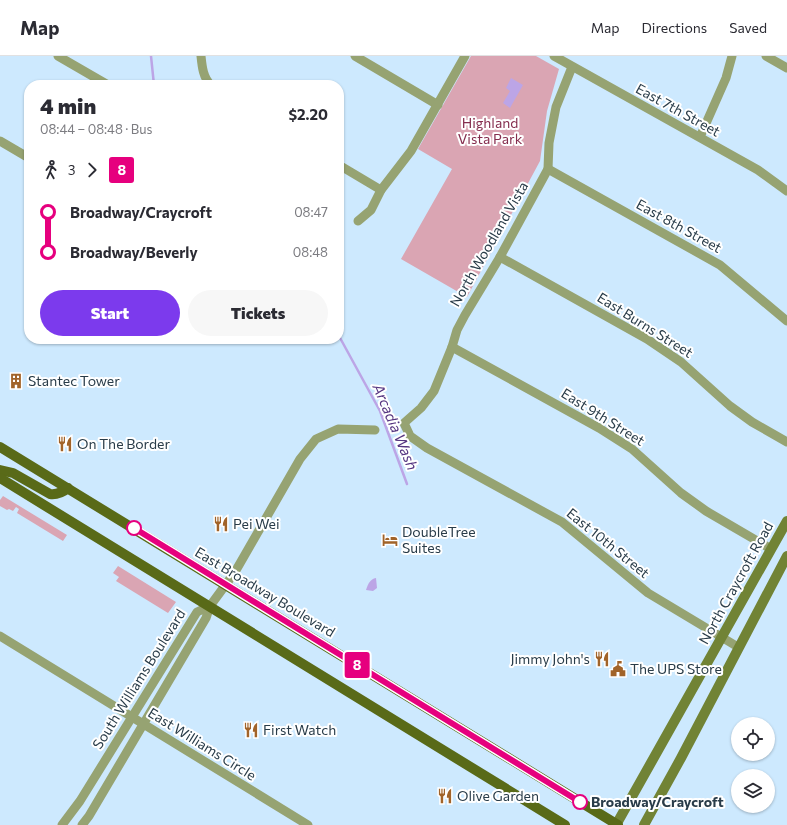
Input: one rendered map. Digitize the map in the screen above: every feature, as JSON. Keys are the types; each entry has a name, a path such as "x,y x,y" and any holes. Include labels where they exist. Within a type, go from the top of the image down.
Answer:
{"main road":[{"name":"East Broadway Boulevard","path":"0,446 617,825"},
{"path":"0,455 14,455"},
{"path":"1,477 13,473 50,494 63,492 68,488"},
{"path":"1,477 564,825"},
{"name":"North Craycroft Road","path":"617,825 787,521"},
{"path":"644,825 681,758 787,556"}],"street":[{"path":"58,56 99,80"},
{"path":"201,56 202,67 207,80"},
{"path":"355,56 438,105"},
{"path":"358,221 371,210 381,190 409,154 465,56"},
{"name":"East 7th Street","path":"554,56 758,170 787,191"},
{"path":"700,137 726,78 732,56"},
{"path":"766,56 787,68"},
{"name":"North Woodland Vista","path":"404,423 421,408 434,391 452,347 457,330 500,257 548,169 549,143 556,107 572,66"},
{"path":"0,140 24,155"},
{"path":"344,168 381,190"},
{"name":"East 8th Street","path":"548,169 720,265 787,321"},
{"name":"East Burns Street","path":"500,257 647,339 681,362 730,406 752,422 787,442"},
{"name":"East 9th Street","path":"452,347 599,428 632,449 681,493 771,549"},
{"name":"East 10th Street","path":"404,423 410,436 427,448 562,522 648,593 738,647"},
{"path":"210,606 235,572 300,459 316,439 338,430 375,430"},
{"name":"South Williams Boulevard","path":"62,825 80,801 196,612 210,606"},
{"name":"South Williams Boulevard","path":"82,825 89,816 206,618 210,606"},
{"name":"East Williams Circle","path":"0,636 308,825"}],"green space":[{"name":"Highland Vista Park","path":"471,56 536,56 559,69 547,111 540,161 467,297 401,259 452,169 418,149"},
{"path":"3,496 67,535 63,541 17,513 19,509 16,507 13,511 9,509 7,510 0,506 0,500"},
{"path":"118,566 176,602 168,613 116,581 119,577 113,573"}],"shaded area":[{"path":"511,78 523,85 510,108 503,103 510,91 506,88"},
{"path":"376,578 377,588 373,591 366,590 372,579"}],"waterway":[{"name":"Arcadia Wash","path":"151,56 153,80"},
{"name":"Arcadia Wash","path":"343,344 380,411 407,484"}],"bus line":[{"name":"8","path":"134,528 580,802"}],"place":[{"name":"Stantec Tower","path":"16,381"},
{"name":"On The Border","path":"65,444"},
{"name":"Pei Wei","path":"221,524"},
{"name":"DoubleTree Suites","path":"390,540"},
{"name":"Jimmy John's","path":"602,659"},
{"name":"The UPS Store","path":"618,669"},
{"name":"First Watch","path":"251,730"},
{"name":"Olive Garden","path":"445,796"},
{"name":"Broadway/Craycroft","path":"580,802"}]}
